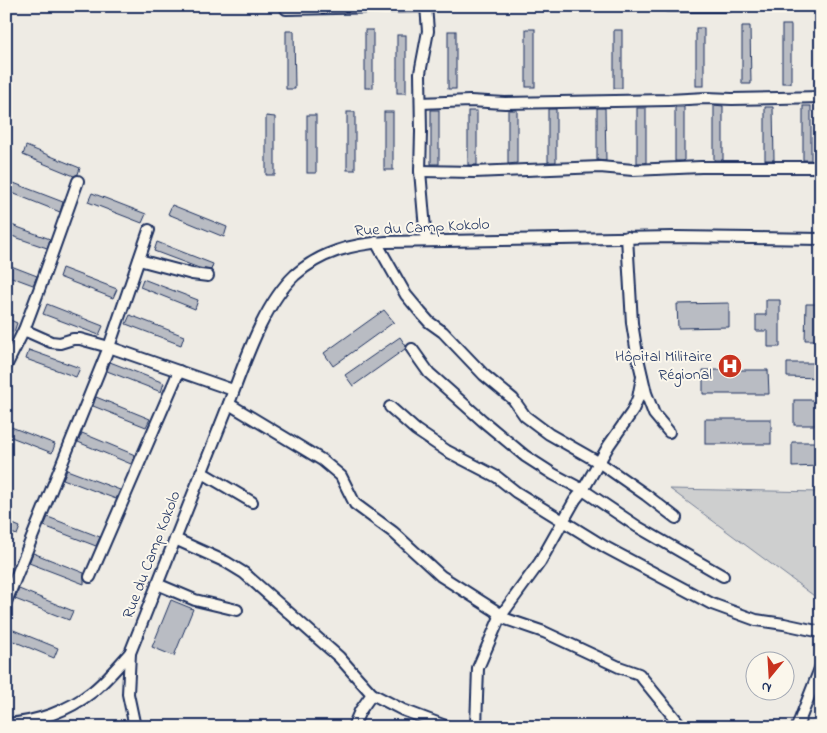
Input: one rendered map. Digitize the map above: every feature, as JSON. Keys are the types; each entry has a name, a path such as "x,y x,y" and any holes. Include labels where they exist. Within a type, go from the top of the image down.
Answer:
{"street":[{"path":"286,9 433,6"},
{"path":"668,6 728,6"},
{"path":"426,7 428,31 420,73 420,171 426,241"},
{"path":"421,103 470,102 505,104 706,98 821,97"},
{"path":"420,171 474,172 600,167 633,170 700,167 821,167"},
{"path":"6,366 24,330 40,290 78,181"},
{"path":"6,602 109,347 149,230"},
{"path":"627,237 632,322 642,378 654,414 670,432"},
{"name":"Rue du Camp Kokolo","path":"135,727 128,694 130,653 233,390 271,306 278,294 296,274 310,264 345,247 376,242 627,237 821,239"},
{"path":"376,242 406,295 429,322 443,332 484,375 513,399 525,416 549,434 600,463 676,518"},
{"path":"139,260 192,274 208,276"},
{"path":"24,330 51,342 60,343 80,339 109,347 233,390"},
{"path":"412,349 429,373 482,421 525,456 583,490 638,527 723,576"},
{"path":"90,577 179,371"},
{"path":"476,727 478,668 500,617 540,562 565,521 575,500 632,412 638,398 642,378"},
{"path":"228,404 322,460 341,476 355,504 393,532 441,576 496,611 500,617 544,632 619,667 639,674 682,727"},
{"path":"390,407 416,430 447,451 497,477 516,492 605,547 712,604 756,620 821,632"},
{"path":"201,472 252,502"},
{"path":"175,539 226,562 244,573 339,657 372,694 402,710 448,727"},
{"path":"158,584 195,600 237,610"},
{"name":"Rue du Camp Kokolo","path":"6,724 48,716 81,700 103,682 130,653"},
{"path":"797,727 821,666"},
{"path":"353,727 360,711 372,694"}],"shaded area":[{"path":"670,489 821,492 821,601"}],"building":[{"path":"782,25 791,25 791,83 782,83"},
{"path":"742,26 750,26 751,84 742,84"},
{"path":"696,28 704,28 704,86 696,86"},
{"path":"526,29 535,29 535,87 526,87"},
{"path":"365,30 373,30 373,88 365,88"},
{"path":"614,30 622,30 622,88 614,88"},
{"path":"286,31 294,31 295,89 286,89"},
{"path":"448,31 456,31 456,89 448,89"},
{"path":"397,35 406,35 406,93 397,93"},
{"path":"714,105 723,106 723,160 714,160"},
{"path":"803,106 811,106 811,160 803,160"},
{"path":"675,107 684,107 684,161 675,161"},
{"path":"765,107 773,107 774,160 765,160"},
{"path":"597,108 605,108 606,161 597,160"},
{"path":"637,108 646,108 646,163 637,163"},
{"path":"548,109 556,109 556,162 548,162"},
{"path":"431,110 439,110 439,164 431,164"},
{"path":"508,110 517,110 517,163 508,164"},
{"path":"468,111 477,111 477,165 468,165"},
{"path":"347,112 355,112 355,170 347,170"},
{"path":"384,112 393,112 393,170 384,170"},
{"path":"307,115 316,115 316,173 307,173"},
{"path":"266,116 275,117 275,175 266,175"},
{"path":"26,146 80,168 78,174 74,176 23,155"},
{"path":"11,182 63,202 60,212 7,191"},
{"path":"92,193 146,214 142,223 88,202"},
{"path":"172,205 227,227 224,237 168,214"},
{"path":"6,223 50,239 47,248 6,234"},
{"path":"157,242 213,264 211,270 199,268 154,251"},
{"path":"6,264 37,276 33,285 6,275"},
{"path":"62,268 117,289 113,298 59,277"},
{"path":"143,279 198,300 195,309 140,287"},
{"path":"766,300 780,300 780,347 768,347 768,331 756,331 756,315 766,315"},
{"path":"729,303 729,327 678,328 677,304"},
{"path":"47,304 103,326 99,335 43,314"},
{"path":"806,304 821,304 821,340 805,340"},
{"path":"384,310 394,322 333,366 324,353"},
{"path":"130,315 184,336 181,345 126,324"},
{"path":"6,318 17,323 14,332 6,329"},
{"path":"400,337 406,346 405,349 353,386 345,375"},
{"path":"29,350 80,368 76,377 26,359"},
{"path":"110,362 164,383 161,392 107,371"},
{"path":"787,363 821,363 821,378 787,377"},
{"path":"703,370 768,370 769,394 703,394"},
{"path":"96,397 150,419 146,427 93,406"},
{"path":"794,400 821,400 821,425 794,425"},
{"path":"705,419 771,419 771,444 705,444"},
{"path":"6,425 55,444 52,453 6,435"},
{"path":"82,433 135,455 131,464 78,442"},
{"path":"792,442 821,442 821,466 792,467"},
{"path":"67,470 120,490 116,499 63,479"},
{"path":"48,517 100,537 96,546 44,526"},
{"path":"6,521 20,527 17,535 6,531"},
{"path":"33,553 84,573 84,584 29,563"},
{"path":"19,589 73,611 69,620 15,599"},
{"path":"171,600 193,609 174,656 152,647"},
{"path":"6,627 58,648 54,658 6,638"}],"place":[{"name":"Hôpital Militaire Régional","path":"730,366"}]}
